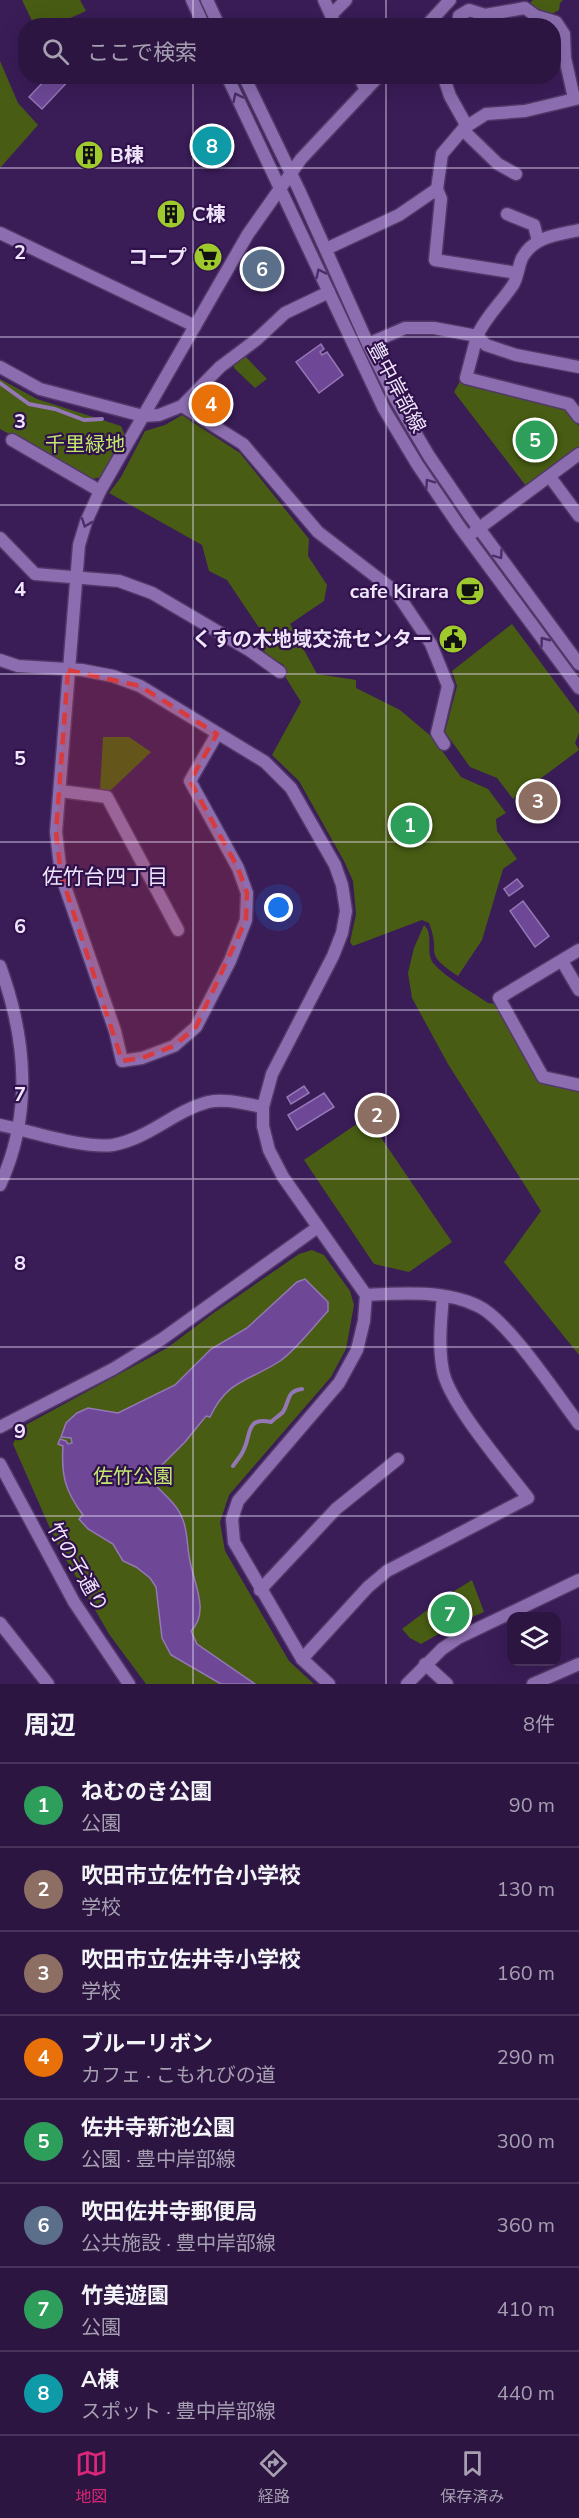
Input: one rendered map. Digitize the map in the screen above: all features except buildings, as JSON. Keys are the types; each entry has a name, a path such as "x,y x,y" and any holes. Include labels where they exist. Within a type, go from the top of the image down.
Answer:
{"street":[{"path":"192,0 200,18"},
{"path":"207,0 215,18"},
{"path":"324,0 332,18"},
{"path":"334,18 346,0"},
{"path":"433,18 450,0"},
{"path":"459,18 468,5 485,15 525,8 543,18"},
{"path":"517,273 435,260 441,199 437,189 442,154 464,129 486,114 525,111 577,98 565,58 564,34 561,30"},
{"name":"豊中岸部線","path":"231,84 384,409 417,464 467,537 579,688"},
{"name":"豊中岸部線","path":"248,84 396,400 429,456 579,664"},
{"path":"363,84 366,90"},
{"path":"217,734 190,781 238,868 247,892 246,920 230,961 196,1027 174,1046 142,1058 122,1061 115,1031 62,874 56,832 74,577 79,545 86,522 100,491 248,234 291,174 372,84"},
{"path":"446,84 464,121 467,134 498,164 516,174"},
{"path":"326,249 399,215 437,189"},
{"path":"507,214 534,225 538,241"},
{"path":"579,230 544,237 529,248 514,283 485,320 477,336 466,378 569,404 579,417"},
{"path":"2,237 195,326"},
{"path":"0,367 40,389 143,416 159,415 182,406 220,367 256,340 285,313 329,292"},
{"path":"368,344 405,328 434,328 477,336 486,345 516,355 579,366"},
{"path":"182,406 243,444 318,532 396,592 431,644 448,686 437,734 444,744"},
{"path":"12,440 100,491"},
{"path":"467,537 579,454"},
{"path":"550,477 579,516"},
{"path":"0,538 35,574 118,581 152,593 249,650 280,672"},
{"path":"0,660 18,666 82,670 113,676 140,686 265,762 291,788 335,865 342,885 346,911 342,933 333,956 272,1074 263,1107 263,1126 268,1150 283,1177 366,1295 364,1321 357,1350 339,1383 238,1501 232,1519 234,1542 260,1590 302,1659 329,1684"},
{"path":"60,791 107,797 178,930"},
{"path":"579,950 500,998 543,1077 579,1085"},
{"path":"562,961 579,990"},
{"path":"0,966 12,997 22,1044 23,1084 18,1129 8,1168 0,1185"},
{"path":"0,1125 87,1144 109,1145 131,1141 155,1130 191,1108 211,1102 234,1101 263,1107"},
{"path":"0,1427 113,1369 162,1339 318,1227"},
{"path":"366,1295 443,1296 480,1306 499,1321 579,1424"},
{"path":"302,1659 368,1587 387,1571 528,1498 452,1395 443,1373 440,1347 443,1296"},
{"path":"260,1590 336,1509 398,1459"},
{"name":"竹の子通り","path":"0,1464 74,1602 129,1684"},
{"path":"407,1684 425,1664 458,1638 579,1580"},
{"path":"0,1623 48,1684"},
{"path":"425,1664 447,1684"},
{"path":"533,1684 579,1664"}],"highlighted area":[{"path":"68,670 140,686 217,734 190,781 238,868 247,893 246,920 196,1027 174,1046 142,1058 122,1061 61,875 56,832"}],"green space":[{"path":"22,0 80,0 86,11 70,18 31,18"},
{"path":"533,0 563,0 559,10 547,14 529,4"},
{"path":"0,61 18,103 38,125 0,168"},
{"path":"244,355 267,379 255,388 234,368 234,362"},
{"name":"千里緑地","path":"0,379 37,399 121,426 125,436 102,477 92,479 0,429"},
{"path":"460,381 567,410 579,426 579,449 526,486 454,392"},
{"path":"182,415 240,453 309,539 308,556 327,585 324,601 290,624 317,674 356,680 356,688 400,710 432,737 461,777 488,789 506,813 496,819 497,831 517,859 503,869 482,940 458,976 436,957 429,923 422,920 353,946 350,942 356,914 353,881 299,781 272,755 301,702 281,670 284,665 266,655 263,648 266,638 227,580 209,571 202,545 109,493 121,477 145,431 165,425"},
{"path":"512,624 579,714 579,733 575,743 579,750 513,799 497,778 470,767 445,732 457,686 452,671"},
{"path":"103,737 129,737 151,752 111,790 100,790"},
{"path":"424,925 429,934 431,960 452,979 488,1003 496,1004 539,1082 579,1092 579,1355 504,1262 541,1211 448,1064 412,998 408,973 414,948"},
{"path":"367,1117 452,1242 409,1272 374,1264 304,1160"},
{"name":"佐竹公園","path":"312,1250 324,1255 350,1291 354,1305 346,1349 331,1377 229,1495 220,1522 225,1551 289,1661 314,1684 146,1684 109,1634 56,1542 13,1444 22,1427 167,1348 299,1254"},
{"path":"472,1580 484,1612 456,1624 421,1644 410,1638 402,1629 443,1598"}],"shaded area":[{"path":"41,84 65,84 42,109 29,97"},
{"path":"321,344 324,349 320,352 322,355 327,352 343,375 319,393 296,362"},
{"path":"517,879 523,886 509,896 504,889"},
{"path":"523,901 549,936 535,947 510,911"},
{"path":"304,1086 309,1093 291,1104 287,1097"},
{"path":"324,1093 334,1107 297,1130 288,1115"},
{"path":"305,1279 328,1302 328,1311 299,1344 280,1361 240,1383 224,1395 210,1417 206,1416 185,1442 153,1474 151,1481 174,1504 185,1525 200,1607 197,1623 191,1631 197,1644 255,1684 221,1684 171,1655 162,1638 156,1587 150,1578 136,1567 123,1561 113,1544 88,1529 79,1519 83,1515 68,1490 63,1466 63,1446 58,1444 60,1439 68,1444 72,1443 71,1438 61,1437 66,1423 77,1413 88,1408 118,1413 175,1385 211,1349 247,1328 297,1282"}],"waterway":[{"path":"0,383 29,404 55,409 84,420 102,419"},
{"path":"233,1466 243,1451 253,1424 263,1421 271,1422 283,1412 291,1394 302,1389"}],"place":[{"name":"A棟","path":"212,146"},
{"name":"B棟","path":"89,155"},
{"name":"C棟","path":"171,214"},
{"name":"コープ","path":"208,257"},
{"name":"吹田佐井寺郵便局","path":"262,269"},
{"name":"ブルーリボン","path":"211,404"},
{"name":"佐井寺新池公園","path":"535,440"},
{"name":"cafe Kirara","path":"470,591"},
{"name":"くすの木地域交流センター","path":"453,639"},
{"name":"吹田市立佐井寺小学校","path":"538,801"},
{"name":"ねむのき公園","path":"410,825"},
{"name":"吹田市立佐竹台小学校","path":"377,1115"},
{"name":"竹美遊園","path":"450,1614"}],"district":[{"name":"佐竹台四丁目","path":"105,877"}]}
